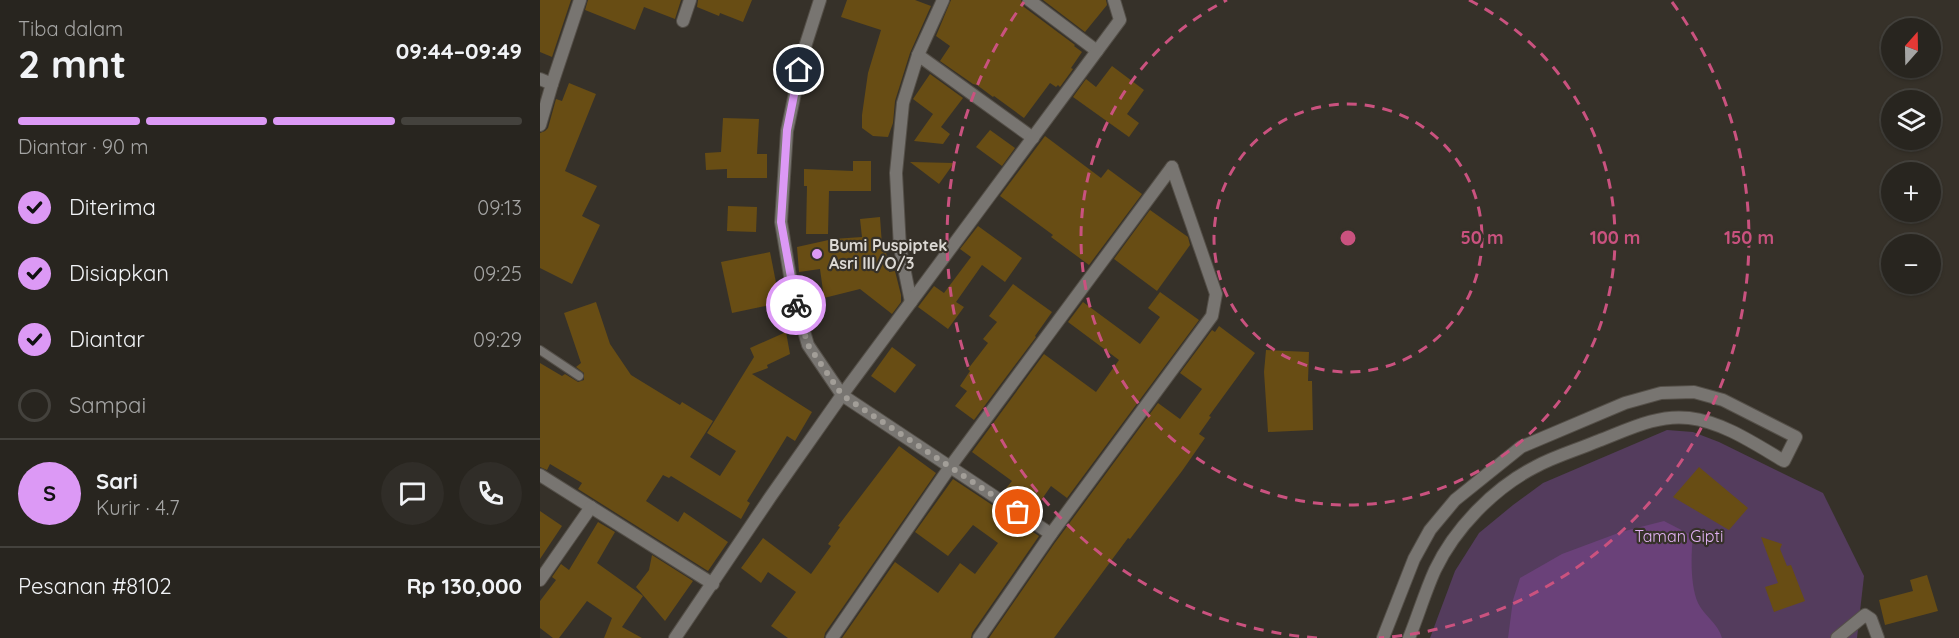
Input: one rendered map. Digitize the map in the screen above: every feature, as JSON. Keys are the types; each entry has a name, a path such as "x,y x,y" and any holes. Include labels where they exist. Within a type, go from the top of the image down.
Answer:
{"street":[{"path":"540,124 546,81 580,0"},
{"path":"683,21 690,0"},
{"path":"820,0 804,50 787,130 781,222 793,294 808,345 842,395 1052,534"},
{"path":"911,302 900,248 896,173 903,103 918,56 943,0"},
{"path":"1029,0 1097,51"},
{"path":"675,638 842,395 1120,20 1114,0"},
{"path":"918,56 1033,138"},
{"path":"832,638 950,467 1172,167 1216,294 1212,316 1052,534 979,638"},
{"path":"1383,638 1414,559 1430,530 1455,500 1521,447 1625,403 1661,393 1694,392 1723,400 1796,437 1784,461 1714,423 1688,418 1662,418 1535,467 1502,488 1473,515 1449,544 1409,638"},
{"path":"540,475 713,584"},
{"path":"540,580 591,507"},
{"path":"1837,638 1865,615 1871,619 1878,638"}],"lane":[{"path":"540,350 579,376"}],"green space":[{"name":"Taman Gipti","path":"1667,430 1693,432 1719,442 1823,493 1864,576 1857,638 1430,638 1455,571 1479,533 1543,483"}],"shaded area":[{"path":"1664,521 1693,536 1692,570 1695,596 1722,638 1508,638 1513,600 1520,578 1562,554 1621,532"}],"building":[{"path":"540,0 571,0 552,57 540,52"},
{"path":"588,0 681,0 675,19 644,7 635,30 585,10"},
{"path":"698,0 752,0 743,22 697,7"},
{"path":"847,0 915,0 931,6 910,53 895,101 893,123 888,137 873,136 862,128 868,73 881,30 841,17"},
{"path":"951,0 1021,0 1024,7 1082,52 1060,87 1050,83 1024,118 940,61 950,46 936,36"},
{"path":"1043,0 1106,0 1107,5 1085,32"},
{"path":"1112,66 1144,90 1127,114 1139,123 1129,137 1073,97 1086,79 1096,87"},
{"path":"930,74 963,98 941,127 950,134 943,144 914,141 933,114 913,99"},
{"path":"569,83 596,94 565,171 597,186 582,216 600,225 572,284 540,268 540,133 548,128 556,99 562,101"},
{"path":"723,118 759,119 757,154 767,154 767,178 727,178 727,169 706,170 705,153 721,152"},
{"path":"990,130 1015,148 1002,166 976,147"},
{"path":"1045,136 1101,178 1108,169 1142,194 1089,265 1000,196"},
{"path":"853,161 871,161 871,191 829,191 828,234 806,234 807,186 804,186 804,169 853,171"},
{"path":"910,162 954,163 939,184"},
{"path":"728,206 757,207 756,232 727,231"},
{"path":"1150,210 1188,237 1190,245 1157,291 1114,259"},
{"path":"880,217 882,245 885,245 889,272 895,271 901,302 892,314 860,289 824,298 820,269 799,272 797,247 833,239 862,237 860,219"},
{"path":"978,226 1022,258 1005,282 982,265 956,302 964,307 948,329 918,307 934,286 944,293 971,257 960,249"},
{"path":"770,252 780,303 732,313 721,262"},
{"path":"1013,284 1052,312 974,420 955,406 967,391 960,386 970,371 968,369 988,343 983,339 997,322 989,316"},
{"path":"1160,292 1199,320 1067,498 1051,486 1033,512 1003,492 1012,481 972,452 1044,354 1096,392 1119,360 1068,322 1083,302 1140,344 1160,317 1148,308"},
{"path":"596,302 610,344 631,375 680,405 682,402 713,421 690,457 720,476 736,451 707,433 754,357 750,348 786,332 790,354 767,365 768,368 752,374 812,412 795,441 787,436 747,501 750,503 741,519 671,476 669,478 663,475 646,501 678,522 684,512 728,542 708,571 578,489 582,483 550,464 547,470 540,467 540,363 562,376 565,374 578,382 584,380 584,373 576,367 581,363 564,313"},
{"path":"1219,326 1255,353 1209,416 1211,417 1199,434 1205,438 1182,471 1130,539 1128,538 1054,638 989,638 1054,544 1158,403 1180,419 1202,389 1180,373 1212,330 1215,332"},
{"path":"892,347 916,365 895,393 871,376"},
{"path":"1266,350 1309,352 1308,381 1312,381 1313,430 1268,432 1264,372"},
{"path":"899,446 936,473 825,633 824,638 788,638 771,626 796,592 768,572 761,583 741,568 763,538 811,574 831,546 828,544 840,527 838,526"},
{"path":"1699,467 1748,508 1729,530 1673,497"},
{"path":"953,479 1039,536 972,633 971,638 842,638 895,562 938,593 960,563 975,574 998,543 973,525 948,556 915,532"},
{"path":"540,511 562,526 540,559"},
{"path":"598,522 615,532 597,563 643,596 622,627 642,638 604,638 612,618 587,601 559,638 553,638 540,628 540,601 556,580 552,577 561,564 569,570"},
{"path":"1761,537 1782,544 1780,549 1787,566 1791,565 1805,601 1774,612 1765,587 1778,583"},
{"path":"652,555 693,581 665,621 636,587 649,570"},
{"path":"1927,575 1938,611 1885,625 1879,600 1913,591 1910,580"}],"way so far":[{"path":"796,305 808,345 842,395 1018,512"}],"place":[{"name":"Bumi Puspiptek Asri III/O/3","path":"817,254"}],"route":[{"path":"796,305 781,222 787,130 799,70"}]}
